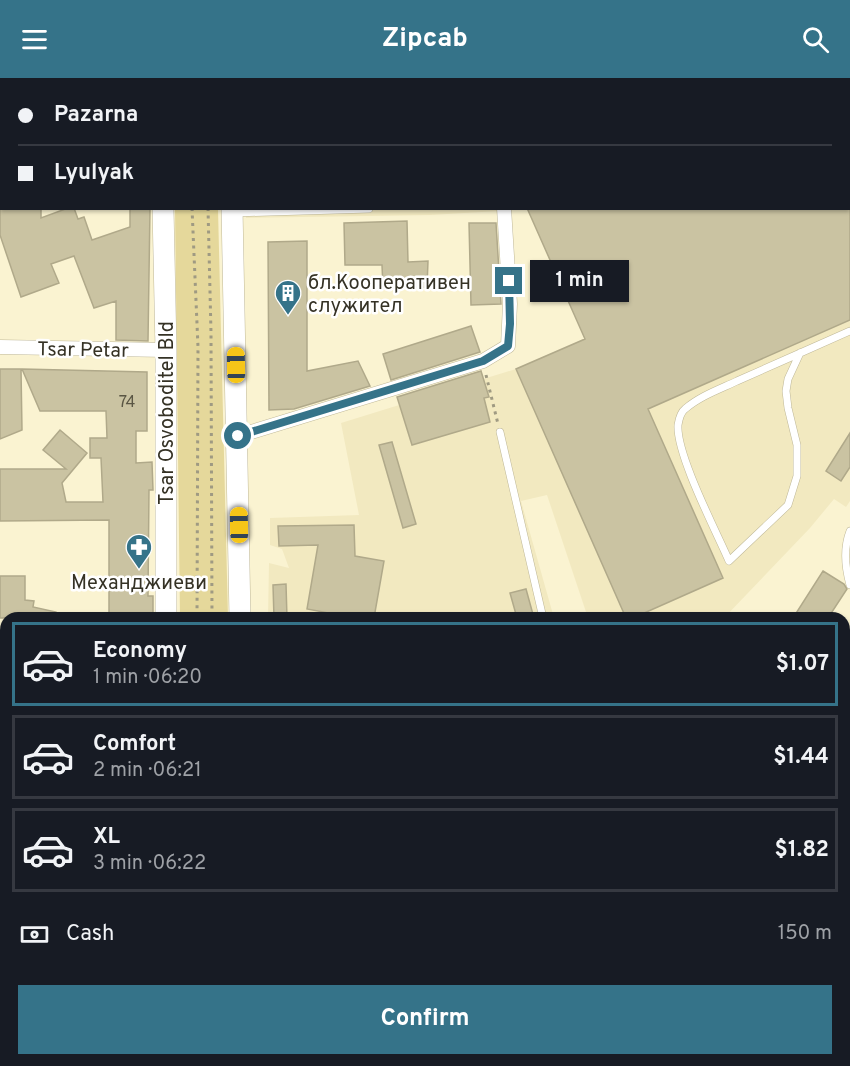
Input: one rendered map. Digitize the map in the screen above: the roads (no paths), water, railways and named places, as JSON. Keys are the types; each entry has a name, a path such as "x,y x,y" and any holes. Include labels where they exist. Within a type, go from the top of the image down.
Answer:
{"main road":[{"name":"Tsar Osvoboditel Bld","path":"163,210 166,350 166,612"},
{"path":"232,211 240,612"}],"street":[{"path":"238,436 483,361 508,346 510,324 504,210"},
{"name":"Tsar Petar","path":"0,347 166,350"}],"lane":[{"path":"232,211 300,210"},
{"path":"800,353 788,379 786,391 797,446 797,476 788,505 729,561 678,438 678,423 683,411 698,399 800,353 850,331"},
{"path":"500,432 542,612"},
{"path":"850,531 846,549 846,570 850,585"}],"place":[{"name":"бл.Кооперативен служител","path":"288,316"},
{"name":"Механджиеви","path":"139,570"}]}
